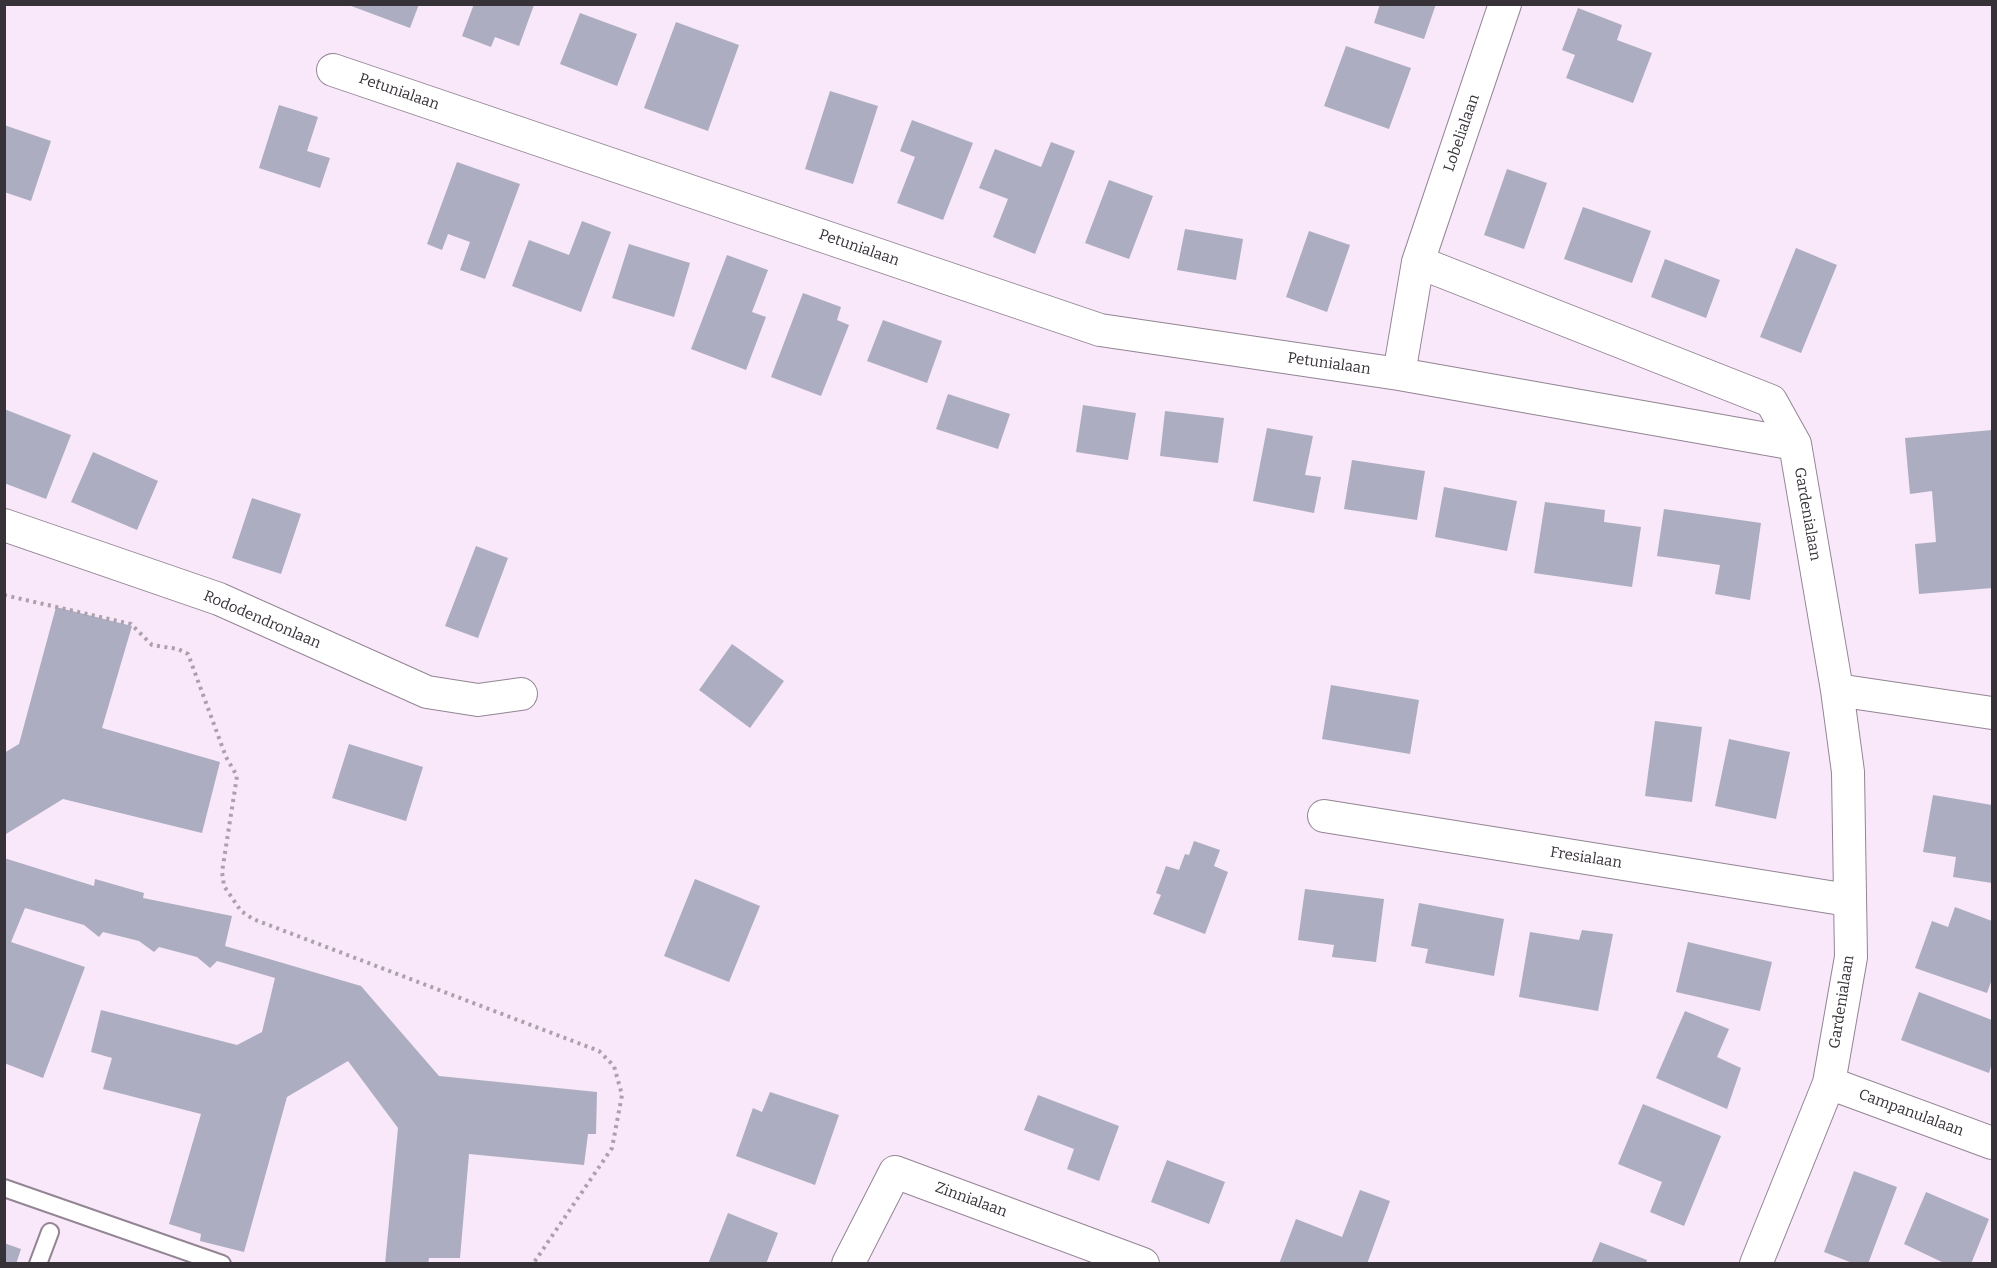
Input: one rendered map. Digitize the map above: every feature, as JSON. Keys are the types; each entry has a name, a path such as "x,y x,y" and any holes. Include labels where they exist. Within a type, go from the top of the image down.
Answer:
{"street":[{"name":"Lobelialaan","path":"1418,262 1505,4"},
{"name":"Petunialaan","path":"333,70 1100,330 1399,374 1795,444"},
{"path":"1399,374 1418,262 1771,401 1795,444"},
{"name":"Gardenialaan","path":"1756,1263 1829,1083 1851,957 1848,900 1848,772 1837,690 1795,444"},
{"name":"Rododendronlaan","path":"4,525 219,599 427,692 478,700 520,693"},
{"path":"1837,690 1992,713"},
{"name":"Fresialaan","path":"1324,816 1848,900"},
{"name":"Campanulalaan","path":"1829,1083 1992,1143"},
{"name":"Zinnialaan","path":"848,1263 895,1172 1143,1263"}],"lane":[{"path":"4,1188 222,1263"},
{"path":"38,1263 50,1232"}],"path":[{"path":"4,595 131,624 152,645 178,649 188,654 226,757 237,776 222,872 224,886 241,911 252,919 599,1051 614,1066 622,1095 612,1148 532,1263"}],"building":[{"path":"346,4 419,4 410,28"},
{"path":"474,4 534,5 519,46 495,37 491,47 462,36"},
{"path":"1380,4 1436,4 1424,39 1374,23"},
{"path":"1578,8 1622,25 1617,40 1652,53 1633,103 1566,78 1575,55 1562,50"},
{"path":"580,13 637,34 617,86 560,64"},
{"path":"676,22 739,45 708,131 644,108"},
{"path":"1346,46 1411,68 1389,129 1324,106"},
{"path":"830,91 878,106 853,184 805,169"},
{"path":"279,105 318,117 307,151 330,158 320,188 259,168"},
{"path":"912,120 973,143 943,220 897,203 915,157 900,151"},
{"path":"4,125 51,141 31,201 4,192"},
{"path":"1051,142 1075,151 1035,254 993,237 1008,199 979,188 995,149 1041,167"},
{"path":"457,162 520,184 485,279 460,270 470,242 448,234 442,250 427,244"},
{"path":"1507,169 1547,183 1524,249 1484,235"},
{"path":"1109,180 1153,196 1129,259 1085,243"},
{"path":"1583,207 1651,231 1632,283 1564,259"},
{"path":"582,221 611,232 581,312 512,286 529,240 569,255"},
{"path":"1185,229 1243,239 1236,280 1177,270"},
{"path":"1309,231 1350,245 1327,312 1286,297"},
{"path":"629,244 690,263 674,317 612,298"},
{"path":"1796,248 1837,265 1801,353 1760,337"},
{"path":"727,255 768,270 752,312 766,317 746,370 691,349"},
{"path":"1665,259 1720,280 1706,318 1651,297"},
{"path":"803,293 841,307 837,320 849,325 821,396 771,377"},
{"path":"883,320 942,341 927,383 867,361"},
{"path":"948,394 1010,414 998,449 936,429"},
{"path":"1083,405 1136,413 1128,460 1076,452"},
{"path":"4,409 71,435 46,499 4,483"},
{"path":"1165,411 1224,418 1218,463 1160,456"},
{"path":"1267,428 1313,436 1305,475 1321,477 1314,513 1253,501"},
{"path":"1992,430 1992,588 1919,594 1915,544 1936,542 1932,491 1910,494 1905,438"},
{"path":"93,452 158,481 137,530 71,502"},
{"path":"1352,460 1425,471 1417,520 1344,509"},
{"path":"1444,487 1517,501 1507,551 1435,537"},
{"path":"252,498 301,514 281,574 232,558"},
{"path":"1545,502 1605,510 1604,522 1641,527 1632,587 1534,573"},
{"path":"1664,509 1761,523 1750,600 1715,594 1720,565 1657,556"},
{"path":"476,546 508,558 478,638 445,626"},
{"path":"56,607 132,626 102,728 220,762 202,833 63,799 6,834 4,753 19,744"},
{"path":"732,644 784,681 750,728 699,690"},
{"path":"1331,685 1419,700 1410,754 1322,739"},
{"path":"1655,721 1702,727 1692,802 1645,796"},
{"path":"1729,739 1790,752 1776,819 1715,806"},
{"path":"349,744 423,767 406,821 332,798"},
{"path":"1933,795 1992,805 1992,883 1953,877 1956,857 1923,852"},
{"path":"1194,841 1220,850 1214,866 1228,872 1205,934 1153,914 1161,895 1156,893 1166,866 1179,870 1185,854 1189,855"},
{"path":"4,858 94,886 95,879 144,893 143,898 232,916 225,946 361,986 439,1076 597,1092 596,1134 588,1134 584,1165 469,1154 460,1258 429,1258 428,1264 385,1264 398,1128 348,1061 287,1097 244,1252 200,1241 201,1234 169,1224 201,1114 103,1089 112,1058 91,1052 101,1010 237,1045 262,1032 275,978 217,961 210,968 197,957 159,947 154,952 139,941 103,932 99,937 84,925 25,908 11,942 85,967 43,1078 4,1063"},
{"path":"695,879 760,906 729,982 664,956"},
{"path":"1305,889 1384,899 1376,962 1332,957 1334,945 1298,940"},
{"path":"1419,903 1504,919 1494,976 1425,963 1428,949 1411,946"},
{"path":"1955,907 1992,921 1992,979 1987,993 1915,968 1932,921 1948,927"},
{"path":"1582,930 1613,934 1598,1011 1519,997 1530,932 1579,940"},
{"path":"1688,942 1772,962 1760,1011 1676,992"},
{"path":"1919,992 1992,1020 1992,1063 1989,1073 1901,1040"},
{"path":"1685,1011 1729,1029 1717,1057 1741,1068 1727,1109 1656,1078"},
{"path":"770,1092 839,1115 815,1185 736,1156 753,1108 762,1112"},
{"path":"1038,1095 1119,1126 1099,1181 1067,1169 1074,1149 1024,1130"},
{"path":"1643,1104 1721,1136 1684,1226 1650,1212 1662,1182 1618,1164"},
{"path":"1167,1160 1225,1182 1209,1224 1151,1202"},
{"path":"1854,1171 1897,1187 1868,1264 1855,1264 1824,1252"},
{"path":"1360,1190 1390,1201 1367,1264 1279,1264 1296,1219 1342,1237"},
{"path":"1926,1192 1989,1219 1971,1264 1946,1264 1904,1244"},
{"path":"728,1213 778,1233 766,1264 708,1264"},
{"path":"1600,1242 1647,1260 1646,1264 1591,1264"},
{"path":"4,1243 21,1249 16,1264 4,1264"}]}
